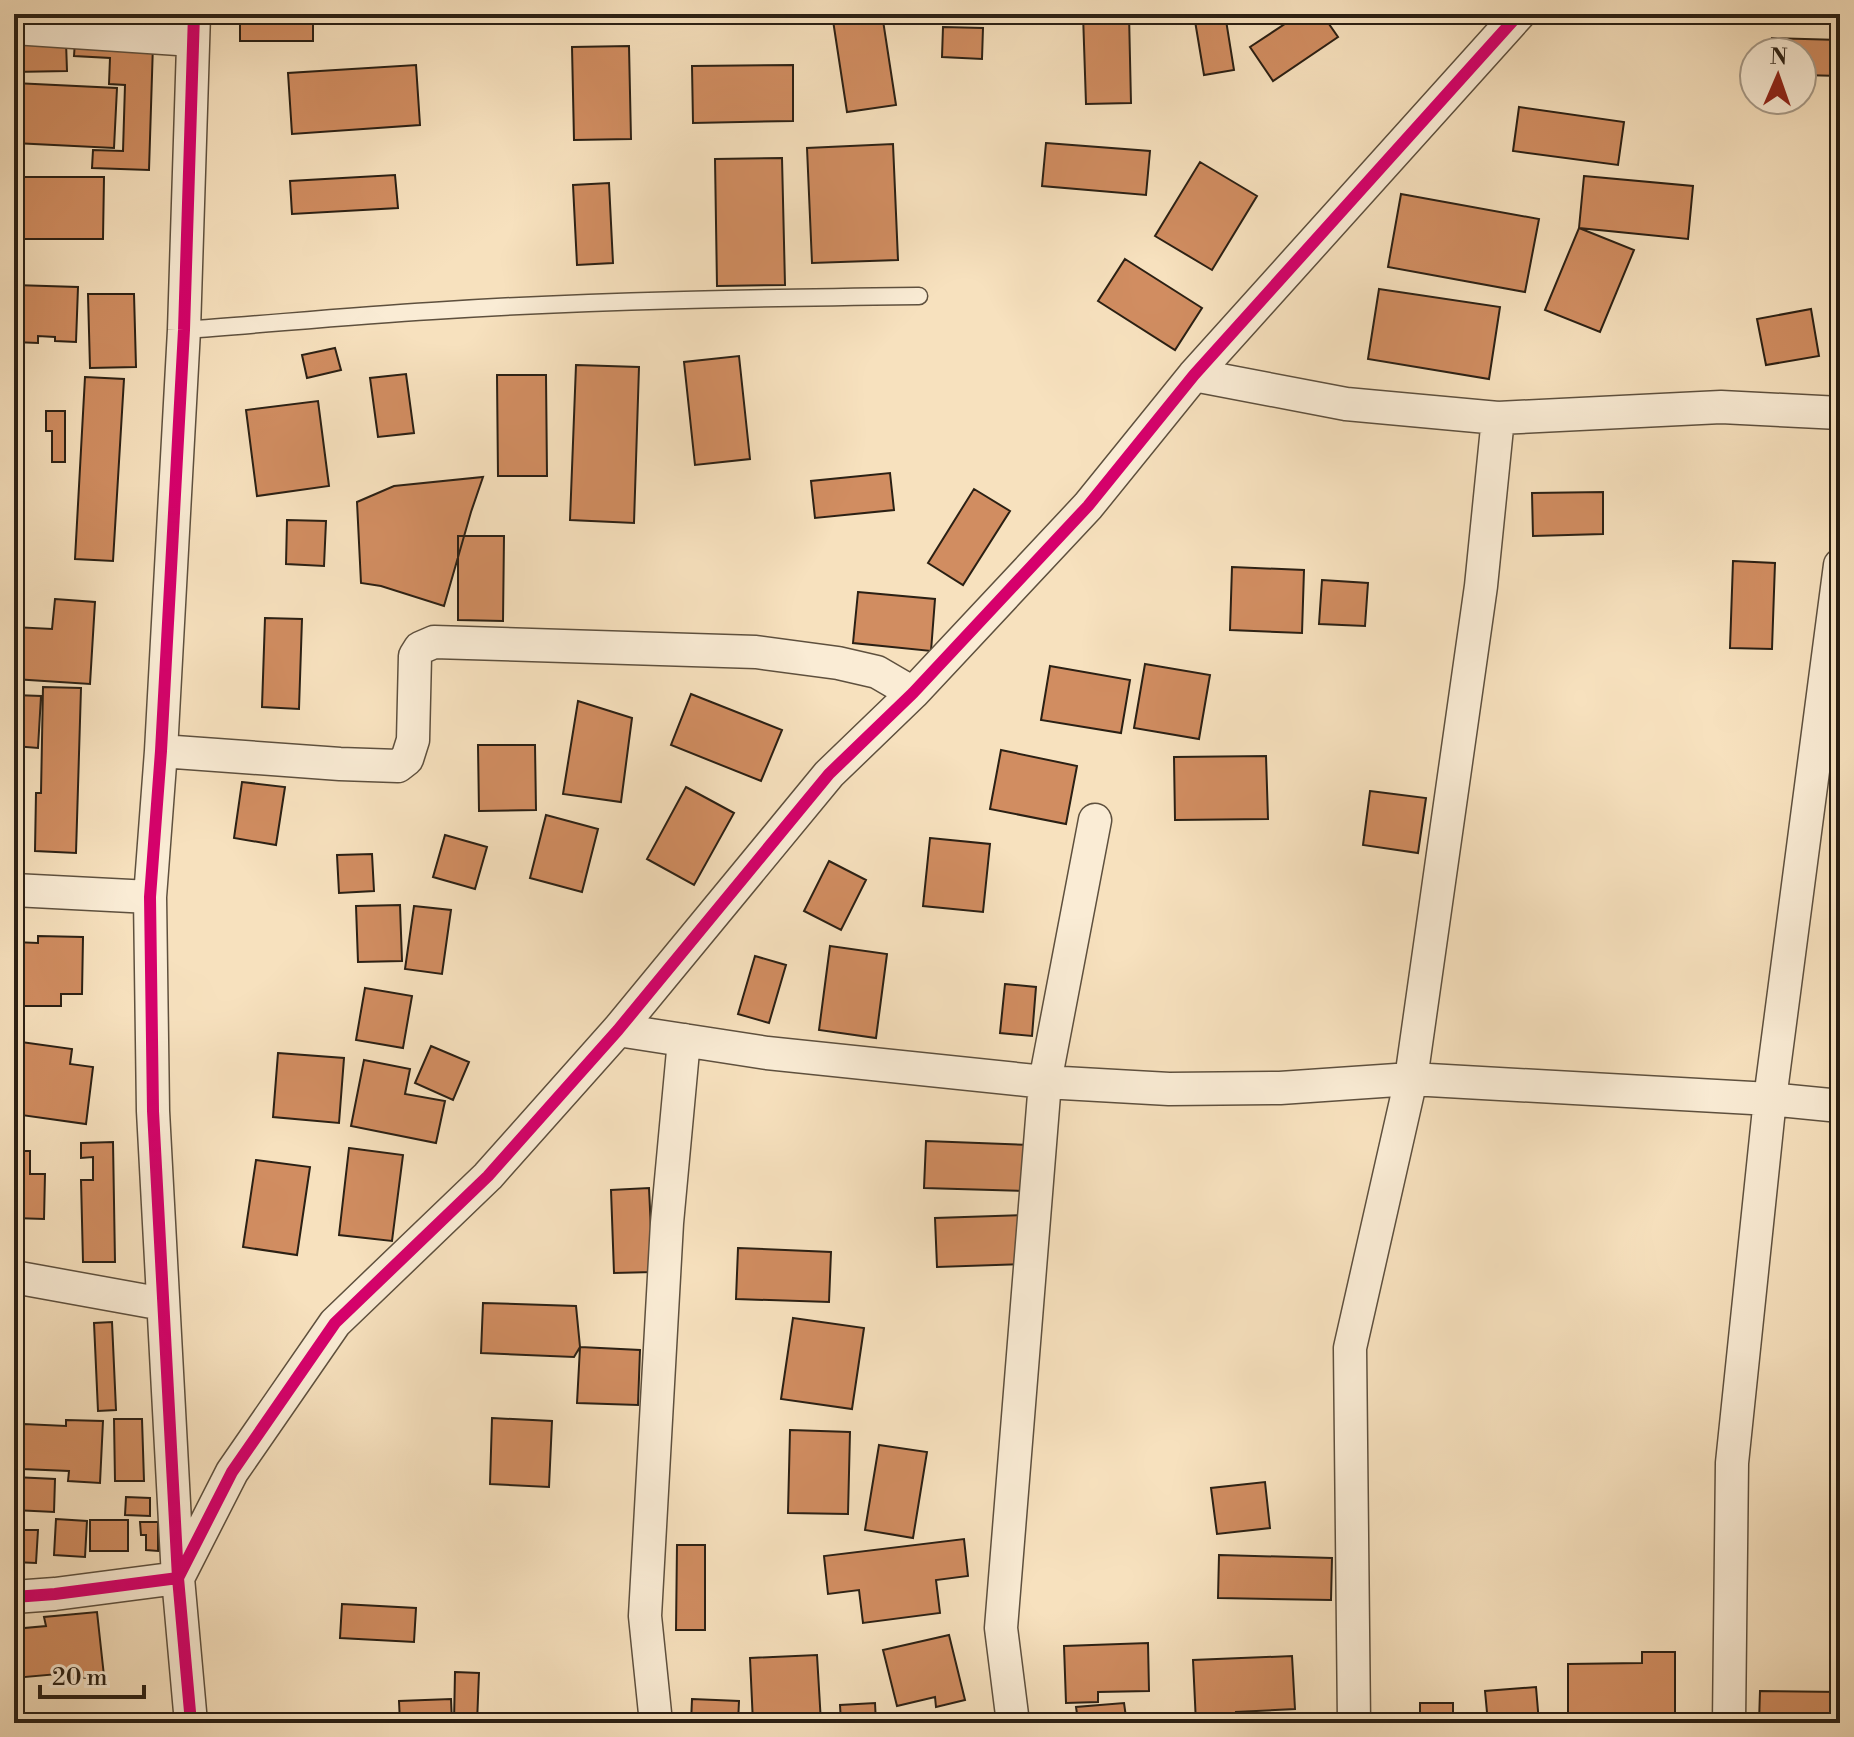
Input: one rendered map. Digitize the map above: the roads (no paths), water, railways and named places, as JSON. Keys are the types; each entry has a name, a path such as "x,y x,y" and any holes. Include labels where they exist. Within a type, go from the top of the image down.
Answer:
{"street":[{"path":"178,1578 232,1472 335,1323 488,1176 618,1030 829,774 913,693 1088,506 1194,375 1519,14"},
{"path":"14,28 193,27 184,330 150,897 153,1111 178,1578 191,1723"},
{"path":"1194,375 1346,404 1498,418 1721,407 1840,413"},
{"path":"1354,1723 1350,1348 1411,1079 1481,586 1498,418"},
{"path":"1729,1723 1732,1463 1770,1099 1840,565"},
{"path":"161,751 398,766 407,759 413,740 415,656 420,648 434,642 756,652 838,663 877,672 913,693"},
{"path":"1013,1723 1001,1628 1045,1082 1095,820"},
{"path":"14,890 150,897"},
{"path":"618,1030 783,1055 1045,1082 1185,1089 1280,1088 1411,1079 1770,1099 1840,1106"},
{"path":"656,1723 645,1616 667,1223 684,1040"},
{"path":"14,1277 163,1304"},
{"path":"14,1597 178,1578"}],"lane":[{"path":"184,330 538,306 743,298 919,296"}]}
